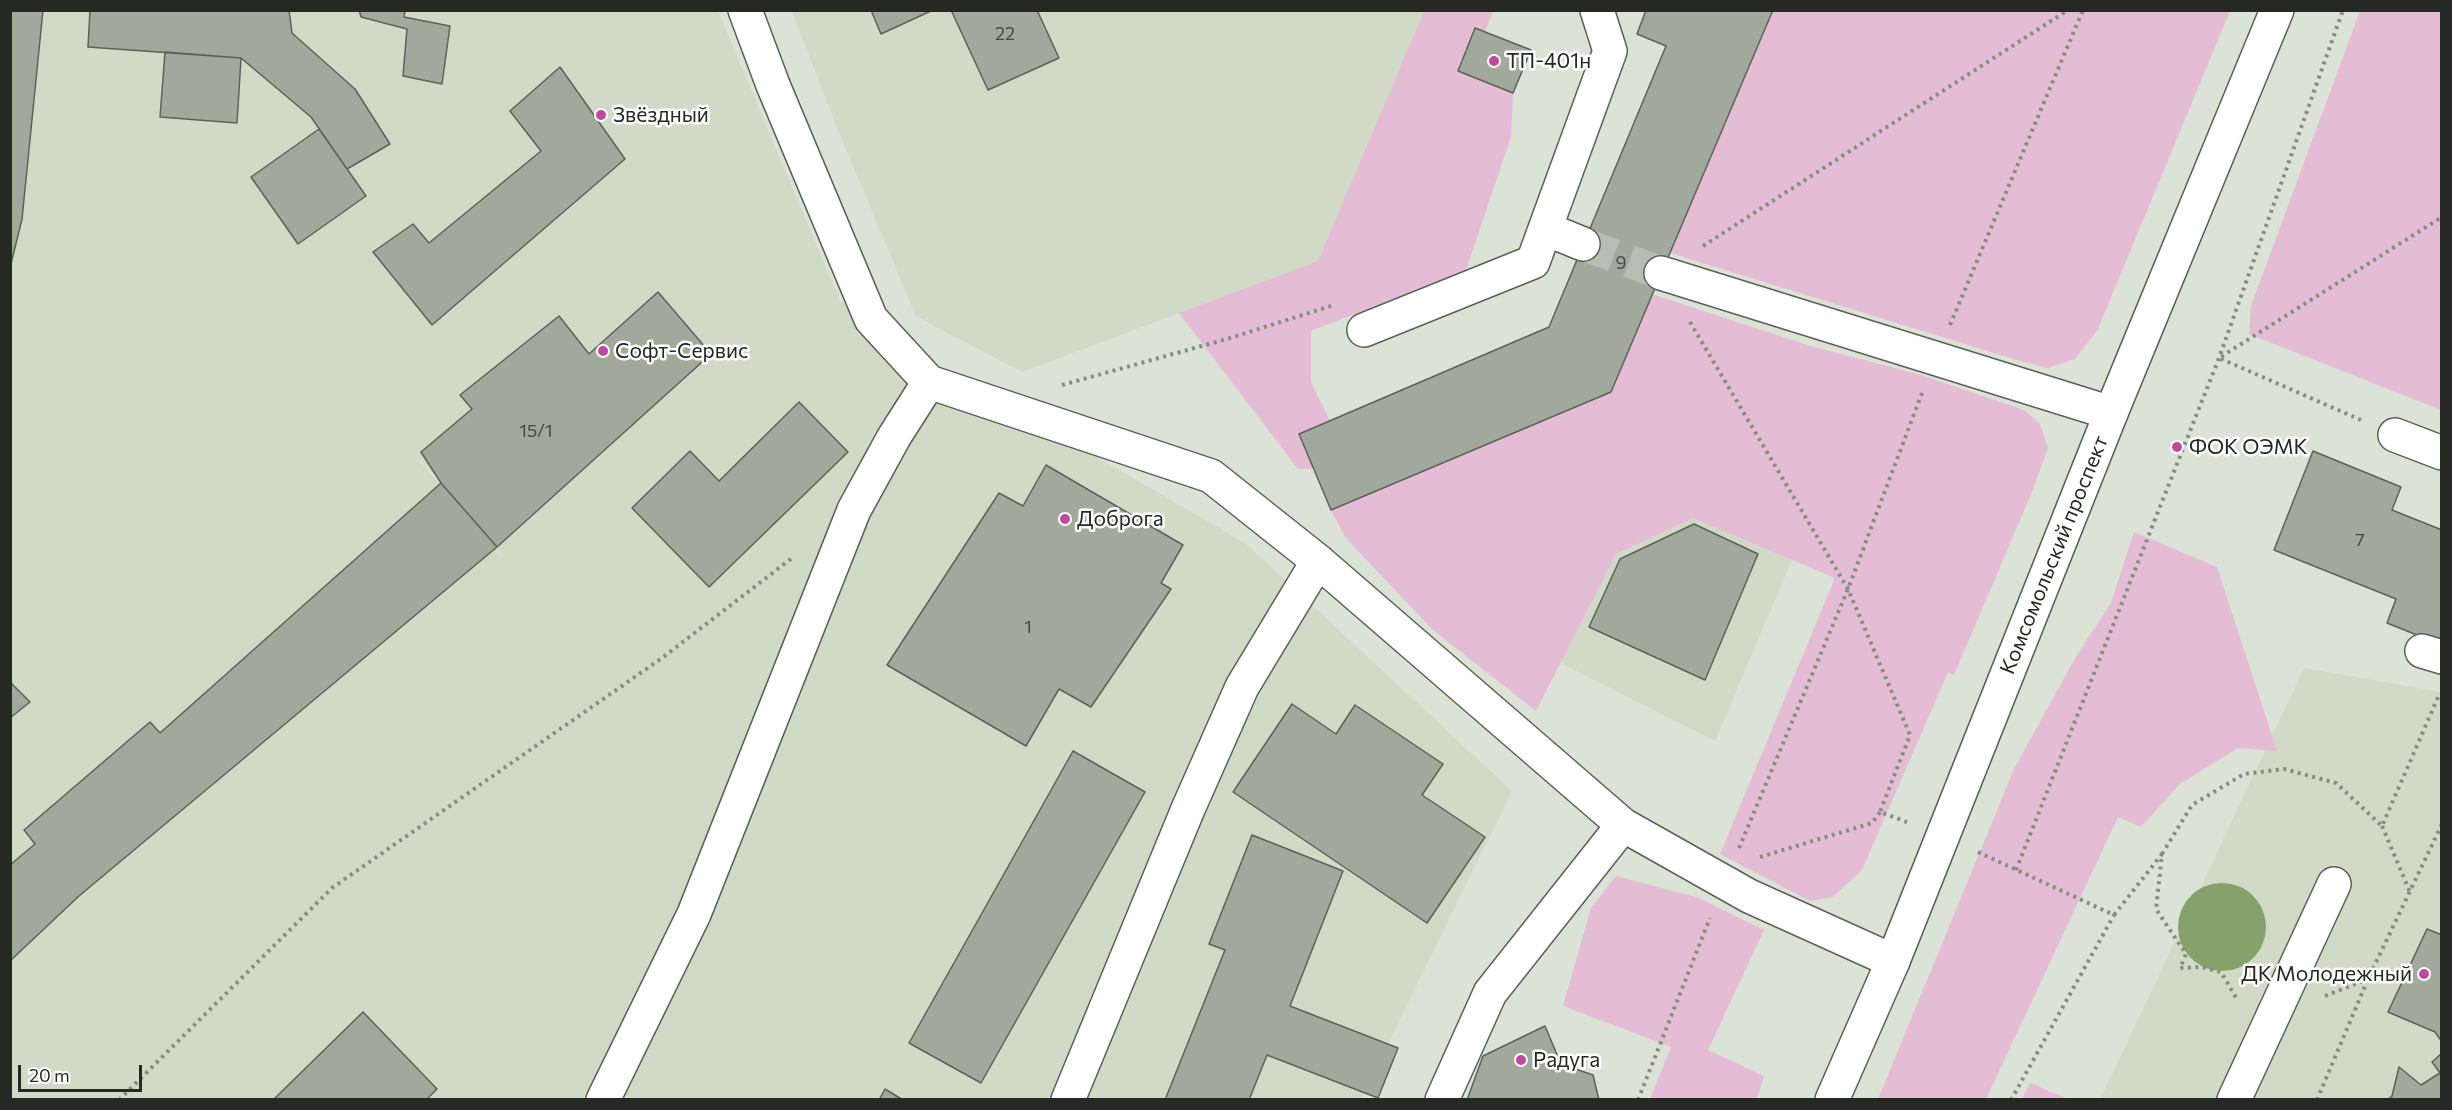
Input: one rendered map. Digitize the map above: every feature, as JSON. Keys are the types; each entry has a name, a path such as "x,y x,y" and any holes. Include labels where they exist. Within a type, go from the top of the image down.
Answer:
{"main road":[{"path":"745,10 773,85 871,319 929,382 1211,476 1318,561 1623,825 1728,874 1893,961"},
{"path":"1364,330 1533,262 1610,51 1597,10"},
{"name":"Комсомольский проспект","path":"1832,1100 1893,961 2111,413 2277,10"},
{"path":"1546,229 1583,244"},
{"path":"1661,273 2111,413"},
{"path":"603,1100 694,914 854,510 894,436 929,382"},
{"path":"2395,435 2442,453"},
{"path":"1068,1100 1188,809 1242,687 1318,561"},
{"path":"1442,1100 1490,993 1623,825"},
{"path":"2234,1100 2334,884"}],"path":[{"path":"1728,874 1872,823 1880,812 1910,735 1848,589 1661,273 2068,10"},
{"path":"1638,1100 1728,874 1848,589 1935,360 2083,10"},
{"path":"2016,870 2219,358 2343,10"},
{"path":"2219,358 2442,218"},
{"path":"1058,387 1227,339 1334,305 1364,330"},
{"path":"2219,358 2395,435"},
{"path":"119,1100 332,888 662,658 799,553"},
{"path":"2382,826 2442,690"},
{"path":"2011,1100 2114,915 2162,854 2192,805 2244,774 2284,769 2336,783 2382,826 2410,892"},
{"path":"1880,812 1943,835 2114,915"},
{"path":"2317,1100 2368,979 2442,824"},
{"path":"2162,854 2156,909 2186,954 2180,968 2201,967 2221,972 2245,1012 2271,1017 2368,979"}],"shaded area":[{"path":"10,11 718,11 840,301 936,364 1245,543 1512,791 1361,1099 11,1099","holes":["419,458 497,547 509,564"]},
{"path":"792,11 1424,11 1318,261 1022,372 916,316 838,130"},
{"path":"1424,11 1493,11 1485,32 1475,28 1458,70 1513,93 1511,137 1466,270 1311,331 1311,382 1330,421 1314,469 1298,469 1179,313 1318,261"},
{"path":"1773,11 2230,11 2097,331 2075,359 2048,368 2020,361 1670,253"},
{"path":"2360,11 2441,11 2441,410 2249,334 2251,306"},
{"path":"1652,294 1807,345 1921,375 2024,410 2040,424 2048,448 2032,492 1954,675 1948,672 1862,870 1833,897 1810,901 1720,854 1835,578 1693,518 1616,554 1536,711 1433,630 1345,537 1331,510 1611,392"},
{"path":"1584,502 1805,529 1715,741 1510,637"},
{"path":"2134,532 2217,567 2277,751 2238,748 2180,784 2141,827 2118,817 1986,1099 1878,1099 2014,769 2077,655 2111,603"},
{"path":"2304,668 2441,692 2441,1099 2100,1100"},
{"path":"1616,876 1699,898 1764,930 1708,1050 1764,1076 1757,1099 1650,1099 1671,1047 1563,1006 1591,908"},
{"path":"2222,883 2239,886 2253,896 2263,910 2266,927 2263,944 2253,958 2239,968 2222,971 2205,968 2191,958 2181,944 2178,927 2181,910 2191,896 2205,886"},
{"path":"2030,1083 2068,1099 2022,1099"}],"building":[{"path":"10,10 43,10 22,219 10,268"},
{"path":"90,10 289,10 292,33 355,89 390,144 347,169 311,117 241,58 88,47"},
{"path":"359,10 405,10 404,17 450,26 442,84 403,76 407,29 361,17"},
{"path":"871,10 933,10 881,34"},
{"path":"951,10 1037,10 1059,58 988,90"},
{"path":"1646,10 1773,10 1611,392 1331,510 1299,434 1549,327 1666,46 1637,34"},
{"name":"ТП-401н","path":"1475,28 1531,50 1513,93 1458,71"},
{"path":"165,52 241,58 237,123 160,117"},
{"path":"560,67 625,159 432,325 373,252 413,224 429,243 541,151 510,111"},
{"path":"319,129 366,196 298,244 251,177"},
{"path":"658,292 711,354 497,547 441,483 421,452 472,409 460,395 559,316 589,354"},
{"path":"799,402 848,452 709,587 632,508 690,451 719,481"},
{"path":"2313,451 2401,487 2392,510 2442,530 2442,645 2387,623 2396,599 2274,550"},
{"path":"1046,465 1183,545 1161,583 1171,589 1091,707 1059,689 1026,746 887,665 999,493 1023,506"},
{"path":"441,483 497,547 79,896 10,961 10,865 35,844 24,830 150,722 160,733"},
{"path":"1694,524 1758,554 1705,680 1589,627 1620,559"},
{"path":"10,682 30,702 10,718"},
{"path":"1292,704 1336,734 1355,705 1443,764 1422,795 1485,837 1427,923 1233,792"},
{"path":"1073,751 1145,792 981,1083 909,1043"},
{"path":"1252,835 1343,871 1290,1006 1398,1048 1378,1098 1267,1055 1249,1100 1165,1100 1225,950 1209,944"},
{"name":"ДК Молодежный","path":"2427,929 2442,935 2442,1042 2435,1032 2388,1012"},
{"path":"363,1012 437,1089 426,1100 273,1100"},
{"name":"Радуга","path":"1545,1026 1561,1064 1593,1075 1599,1100 1467,1100 1483,1056"},
{"path":"2442,1053 2442,1100 2387,1100 2392,1096 2399,1067 2421,1085 2440,1073 2432,1062"},
{"path":"885,1089 903,1100 879,1100"}],"tunnel":[{"path":"1583,244 1661,273"}],"place":[{"name":"ТП-401н","path":"1494,61"},
{"name":"Звёздный","path":"601,115"},
{"name":"Софт-Сервис","path":"603,351"},
{"name":"ФОК ОЭМК","path":"2177,447"},
{"name":"Доброга","path":"1065,519"},
{"name":"ДК Молодежный","path":"2424,974"},
{"name":"Радуга","path":"1521,1060"}]}
